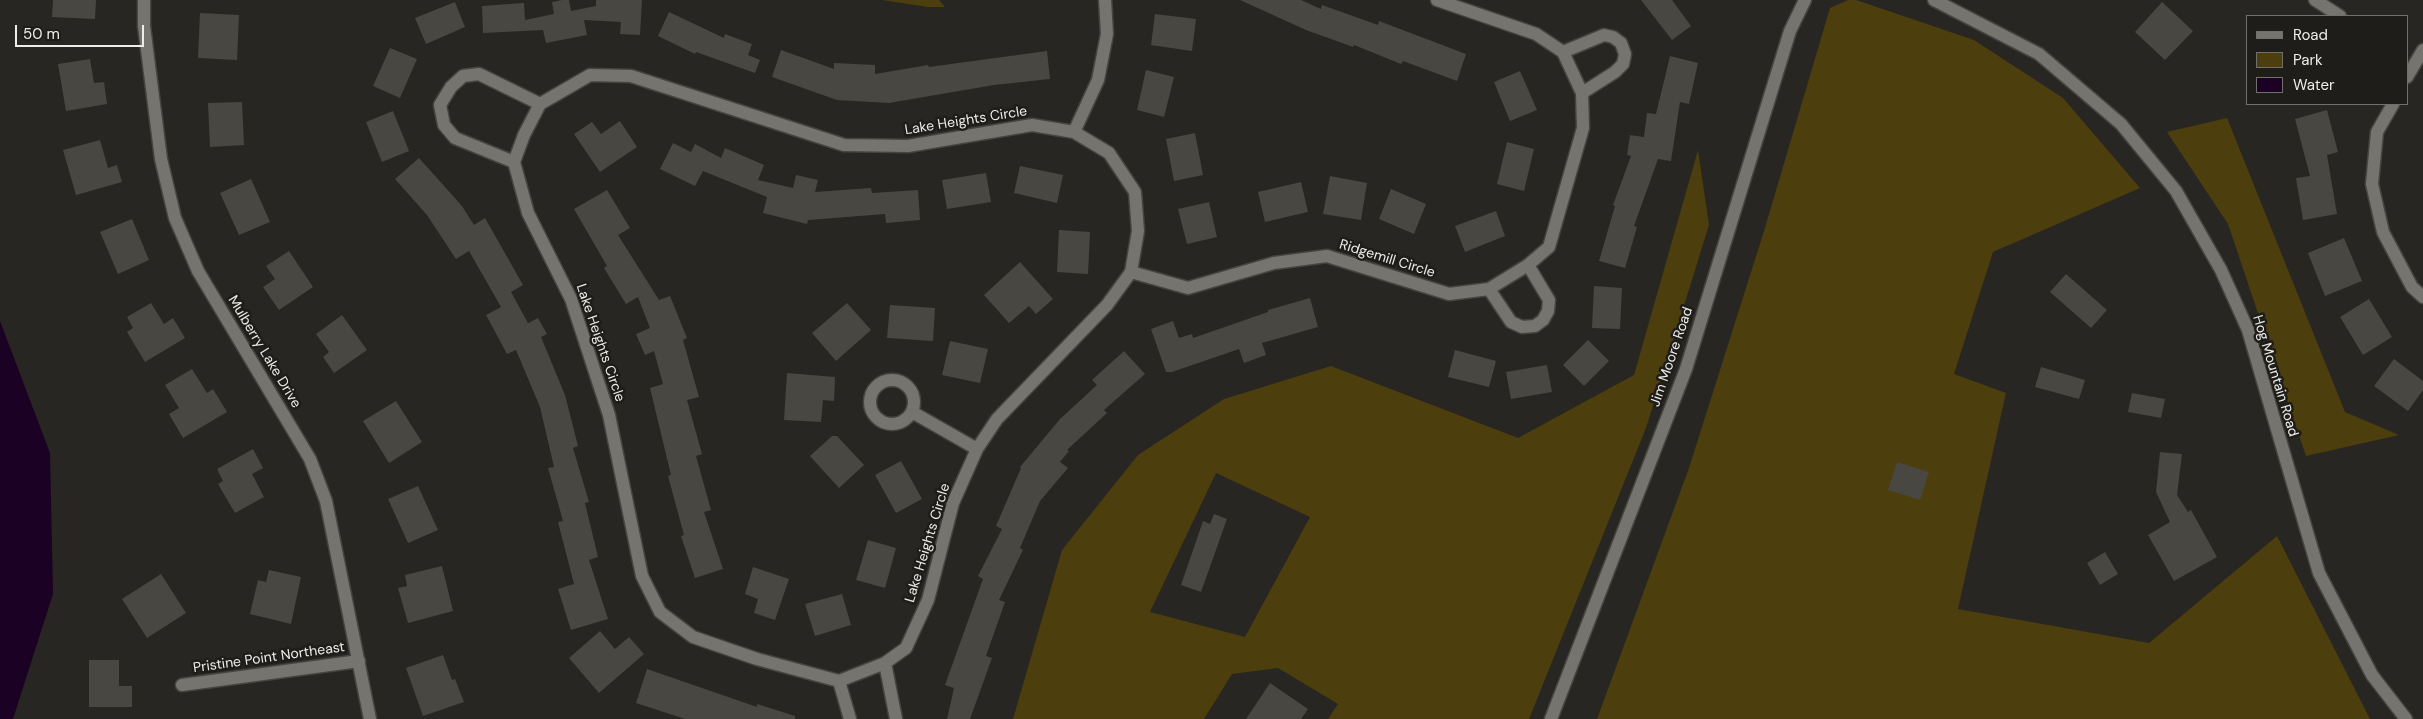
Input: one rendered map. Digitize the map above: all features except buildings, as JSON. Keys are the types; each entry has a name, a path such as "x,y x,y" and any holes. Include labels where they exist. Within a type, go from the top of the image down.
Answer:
{"street":[{"name":"Mulberry Lake Drive","path":"144,0 144,26 161,159 175,218 198,271 310,458 326,502 370,719"},
{"path":"1074,132 1098,80 1107,34 1105,0"},
{"name":"Ridgemill Circle","path":"1131,272 1188,288 1274,263 1327,256 1449,294 1490,289 1528,265 1549,247 1583,128 1582,93 1562,52 1536,34 1437,0"},
{"name":"Jim Moore Road","path":"1551,719 1686,368 1790,31 1805,0"},
{"name":"Hog Mountain Road","path":"1934,0 2039,54 2121,124 2176,191 2221,270 2248,330 2319,573 2372,675 2406,719"},
{"path":"2315,0 2338,15"},
{"path":"1562,52 1604,35 1613,37 1621,43 1625,54 1622,64 1615,72 1582,93"},
{"path":"2408,75 2423,50"},
{"path":"479,74 540,104 524,135 514,162 456,138 444,125 440,105 451,87 463,76 479,74"},
{"name":"Lake Heights Circle","path":"514,162 528,213 571,298 609,415 642,576 660,612 693,637 757,658 839,681 885,663 906,648 928,600 954,504 977,449 996,419 1107,305 1131,272 1138,231 1135,192 1109,152 1074,132 1032,125 908,146 844,145 631,76 590,74 540,104"},
{"path":"2391,105 2377,132 2372,184 2383,232 2412,287 2423,297"},
{"path":"1490,289 1511,322 1522,327 1535,326 1543,320 1548,311 1549,300 1528,265"},
{"path":"912,412 977,449"},
{"name":"Pristine Point Northeast","path":"182,685 359,661"},
{"path":"885,663 896,719"},
{"path":"839,681 850,719"}],"green space":[{"path":"882,0 939,0 945,7 928,7"},
{"path":"1848,0 1856,0 1974,40 2063,98 2140,188 1993,252 1954,374 2006,393 1958,609 2149,643 2277,536 2370,719 1597,719 1689,468 1764,231 1830,8"},
{"path":"2227,118 2345,412 2399,435 2306,456 2228,224 2167,132"},
{"path":"1698,150 1709,225 1646,428 1529,719 1328,719 1338,704 1278,668 1232,674 1204,719 1013,719 1062,550 1138,455 1224,399 1331,366 1518,438 1634,375","holes":["1216,473 1310,517 1245,637 1150,612"]}],"water":[{"path":"0,321 50,453 53,594 13,719 0,719"}]}
